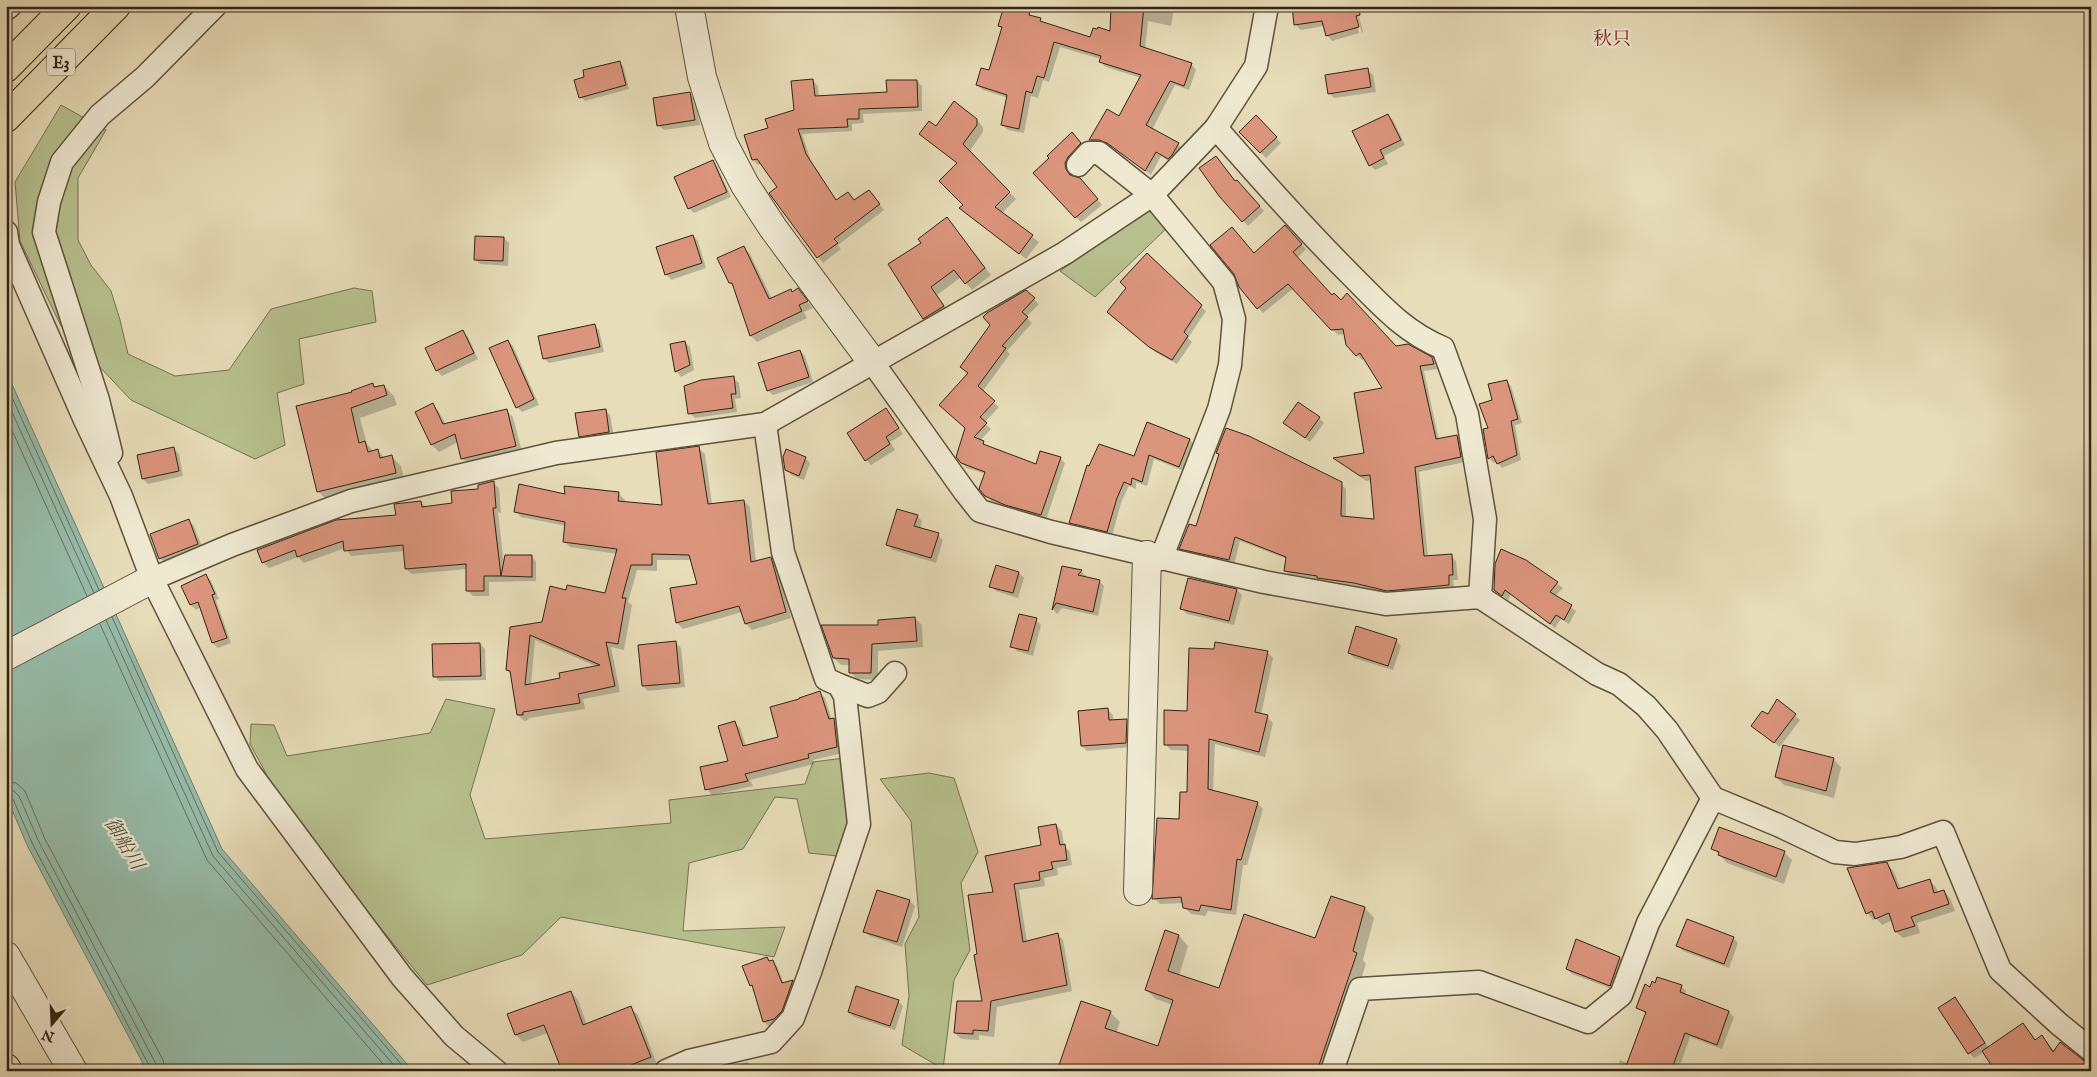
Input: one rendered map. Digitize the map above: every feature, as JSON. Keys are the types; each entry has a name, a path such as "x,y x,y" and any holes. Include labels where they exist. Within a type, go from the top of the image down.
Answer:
{"highway":[{"name":"E3","path":"6,68 67,6"},
{"name":"E3","path":"6,118 116,6"}],"street":[{"path":"6,8 10,6"},
{"path":"121,496 98,400 44,232 49,202 62,162 100,115 145,77 215,6"},
{"path":"689,6 702,77 722,143 745,185 773,228 980,511 1051,532 1154,557 1264,582 1386,604 1480,597 1597,674 1619,684 1646,706 1667,730 1713,798 1778,825 1835,852 1855,854 1901,848 1943,832 2000,970 2058,1024 2091,1050"},
{"path":"6,656 152,579 232,545 350,500 556,453 764,424 1065,253 1152,195 1216,128 1256,66 1268,6"},
{"path":"1216,128 1319,243 1401,325 1427,342 1443,348 1467,414 1485,519 1480,597"},
{"path":"1078,166 1089,153 1099,153 1152,195 1224,282 1234,319 1230,366 1219,409 1154,557 1138,891"},
{"path":"6,232 8,245 85,420 121,496 152,579 247,769 402,977 454,1036 496,1071"},
{"path":"764,424 783,552 826,679 868,696 878,692 895,673"},
{"path":"666,1071 688,1060 771,1042 793,1018 859,824 845,696 839,685"},
{"path":"1332,1071 1360,989 1479,982 1588,1022 1620,995 1648,923 1713,798"},
{"path":"6,956 73,1071"}],"shaded area":[{"path":"61,105 106,130 78,178 78,240 91,265 111,291 128,354 175,376 229,370 271,309 354,288 372,291 376,322 299,339 304,384 277,393 285,445 255,459 131,400 61,326 20,241 15,182"},
{"path":"1153,207 1169,226 1095,297 1060,271"},
{"path":"446,699 495,709 470,795 485,839 671,823 669,800 805,784 813,762 844,758 849,828 837,856 809,853 797,799 775,797 743,849 689,863 683,931 785,927 774,957 561,917 522,955 427,985 361,904 276,792 250,744 251,724 274,725 287,756 430,733"},
{"path":"929,773 954,778 978,852 961,883 970,950 954,980 943,1069 902,1045 909,996 905,944 919,917 911,821 880,779"}],"water":[{"name":"御船川","path":"6,371 222,849 413,1071 147,1071 28,847 6,796"}],"building":[{"path":"1004,6 1030,11 1029,15 1041,18 1040,21 1090,37 1093,28 1097,29 1098,27 1110,31 1111,6 1144,6 1140,46 1192,63 1184,86 1170,81 1146,125 1179,143 1172,155 1168,159 1156,152 1145,171 1107,143 1099,140 1089,140 1107,109 1119,116 1141,75 1099,62 1101,56 1054,42 1044,78 1037,76 1032,93 1026,91 1019,129 1001,125 1007,95 976,85 981,68 989,70 1002,27 998,26"},
{"path":"1292,6 1359,6 1360,15 1356,16 1359,27 1326,36 1322,21 1294,25"},
{"path":"620,61 626,85 579,98 574,80 584,77 583,70"},
{"path":"1368,68 1371,87 1328,94 1325,75"},
{"path":"813,79 815,96 887,92 886,80 917,80 918,107 859,109 859,119 847,119 848,127 798,129 806,154 836,200 848,192 854,200 869,190 880,204 834,239 838,243 817,258 769,193 777,187 757,159 752,160 744,135 768,128 765,119 794,110 791,81"},
{"path":"690,92 695,120 657,126 653,98"},
{"path":"954,101 977,119 977,125 963,144 1010,192 995,207 1033,235 1019,254 959,208 963,205 939,181 957,163 919,134 929,121 936,126"},
{"path":"1388,114 1401,140 1380,150 1384,158 1369,166 1352,131"},
{"path":"1256,115 1277,137 1260,153 1239,132"},
{"path":"1072,132 1081,143 1068,157 1065,163 1066,169 1070,175 1080,178 1098,199 1075,218 1033,173 1049,158 1047,156"},
{"path":"1216,156 1235,181 1237,180 1260,206 1242,222 1219,196 1199,168"},
{"path":"713,160 727,192 688,209 674,177"},
{"path":"947,217 985,268 965,284 954,270 931,287 944,306 923,319 888,264 921,243 918,239"},
{"path":"1285,225 1302,244 1293,252 1332,295 1334,293 1341,300 1347,293 1396,346 1408,344 1432,357 1434,364 1420,366 1436,439 1457,435 1461,457 1415,467 1424,556 1452,554 1453,575 1449,575 1449,585 1387,591 1354,583 1284,571 1286,557 1235,537 1229,560 1179,549 1189,524 1196,526 1219,454 1216,453 1226,428 1249,436 1342,482 1341,516 1374,519 1370,475 1360,476 1333,458 1364,453 1354,393 1382,388 1360,353 1356,356 1346,345 1343,329 1331,330 1288,284 1257,309 1239,287 1234,274 1210,245 1232,227 1254,253"},
{"path":"693,235 702,263 665,275 656,247"},
{"path":"475,236 504,237 503,261 474,260"},
{"path":"744,246 769,299 791,289 792,292 798,288 808,301 799,305 802,311 750,336 732,283 729,283 717,258"},
{"path":"1147,253 1202,305 1184,332 1188,336 1172,360 1149,347 1107,312 1126,288 1120,282"},
{"path":"1026,290 1035,298 1022,312 1028,317 1002,346 1006,348 978,386 995,401 980,417 987,423 974,437 984,441 983,444 1036,464 1040,451 1061,457 1041,515 1005,505 985,496 979,489 985,472 961,463 956,457 965,428 939,405 968,373 960,367 990,325 983,317"},
{"path":"595,324 600,347 543,359 538,336"},
{"path":"463,330 474,353 436,371 425,348"},
{"path":"508,340 534,399 516,408 489,348"},
{"path":"685,341 690,365 675,372 670,344"},
{"path":"800,350 809,377 767,391 758,363"},
{"path":"734,376 736,394 731,394 733,408 688,414 684,386 701,380"},
{"path":"1507,380 1518,419 1511,421 1517,455 1497,464 1493,456 1488,459 1483,429 1488,428 1479,404 1492,400 1488,384"},
{"path":"373,383 374,387 384,385 387,395 351,408 359,443 365,441 368,452 378,449 380,458 392,455 396,473 317,492 296,406 352,392"},
{"path":"1298,402 1320,417 1305,438 1283,423"},
{"path":"433,403 443,424 507,409 516,446 461,459 455,434 431,445 415,412"},
{"path":"886,408 899,428 886,437 890,444 865,461 847,433"},
{"path":"606,409 609,432 579,437 575,413"},
{"path":"1147,422 1190,439 1179,467 1149,455 1142,482 1132,478 1131,485 1124,482 1107,532 1069,523 1087,465 1089,466 1099,444 1134,456"},
{"path":"699,446 708,504 744,500 751,562 771,557 786,612 745,624 739,606 676,623 670,588 697,584 689,555 652,554 652,565 631,565 622,598 626,598 618,644 606,642 615,686 578,694 580,703 523,712 523,715 517,715 510,671 506,670 510,627 542,622 550,586 566,590 567,585 605,593 617,549 563,542 565,522 514,512 519,484 565,494 564,486 619,492 618,501 662,505 656,452","holes":["530,635 600,665 559,673 560,678 525,685"]},
{"path":"174,447 179,471 142,479 137,455"},
{"path":"786,449 806,457 799,476 785,470 783,457"},
{"path":"494,481 496,508 493,508 501,576 484,576 484,591 466,591 466,564 405,569 403,545 344,551 343,541 297,557 295,550 262,563 257,550 336,520 396,515 394,504 421,501 422,507 452,503 451,491 478,489 478,485"},
{"path":"897,509 918,515 914,526 939,533 931,558 886,545"},
{"path":"189,519 198,544 159,559 150,534"},
{"path":"1501,549 1526,560 1558,582 1550,592 1572,605 1564,620 1556,615 1550,624 1505,590 1502,596 1494,590 1495,564"},
{"path":"505,555 532,555 532,577 501,576"},
{"path":"996,565 1019,572 1013,593 989,587"},
{"path":"1062,566 1082,570 1078,575 1100,580 1093,612 1056,603 1052,610"},
{"path":"206,574 215,594 212,595 227,638 212,643 198,602 190,605 181,586"},
{"path":"1188,578 1237,589 1229,621 1180,609"},
{"path":"1019,614 1037,618 1028,651 1010,647"},
{"path":"915,617 917,641 872,644 871,673 849,673 849,659 833,658 821,625 878,625 878,620"},
{"path":"1356,626 1397,639 1388,666 1348,653"},
{"path":"676,641 680,683 642,686 638,645"},
{"path":"1215,642 1268,651 1255,712 1268,715 1259,752 1209,739 1208,789 1258,802 1241,860 1237,859 1231,910 1201,905 1199,911 1183,908 1181,897 1152,899 1157,818 1179,819 1180,792 1187,792 1188,745 1164,745 1164,710 1187,711 1189,648 1214,649"},
{"path":"480,643 481,676 433,677 432,644"},
{"path":"820,691 829,719 834,718 837,747 808,754 809,758 745,774 748,781 705,790 700,767 728,761 718,726 735,721 743,746 778,737 770,707"},
{"path":"1777,699 1796,714 1774,743 1751,726 1762,711 1768,714"},
{"path":"1108,708 1109,720 1127,719 1126,743 1081,746 1078,711"},
{"path":"1783,745 1834,758 1826,791 1775,777"},
{"path":"1056,824 1060,845 1065,844 1067,860 1051,862 1053,869 1039,872 1040,880 1014,884 1023,942 1058,933 1067,985 991,1001 988,1031 973,1030 973,1034 954,1033 957,1001 982,1001 974,955 977,954 968,895 993,892 985,856 1041,845 1038,827"},
{"path":"1719,827 1785,851 1776,877 1718,855 1719,852 1711,849"},
{"path":"1887,862 1898,889 1930,879 1934,893 1944,890 1949,904 1911,917 1915,926 1895,932 1889,913 1875,919 1872,911 1866,914 1847,868"},
{"path":"877,890 910,900 897,942 863,932"},
{"path":"1331,896 1365,907 1353,951 1357,953 1317,1071 1057,1071 1081,1001 1111,1011 1105,1028 1158,1046 1173,1000 1145,990 1165,930 1179,935 1168,971 1219,988 1244,914 1315,938"},
{"path":"1687,919 1734,937 1724,964 1676,946"},
{"path":"1576,939 1620,957 1610,986 1566,969"},
{"path":"767,957 769,961 773,960 782,983 793,980 782,1011 774,1019 763,1022 752,985 750,986 742,966"},
{"path":"1657,977 1682,985 1680,992 1729,1011 1717,1045 1685,1033 1671,1071 1638,1071 1626,1066 1646,1012 1636,1008 1645,984 1650,987 1652,981 1655,983"},
{"path":"856,986 899,1000 890,1026 848,1012"},
{"path":"571,991 583,1025 631,1006 651,1057 616,1071 562,1071 544,1025 515,1035 507,1014"},
{"path":"1955,997 1985,1043 1968,1054 1938,1008"},
{"path":"2023,1023 2035,1040 2042,1035 2053,1052 2060,1042 2083,1060 2091,1063 2091,1071 1995,1071 1982,1051"}],"district":[{"name":"秋只","path":"1612,38"}]}
